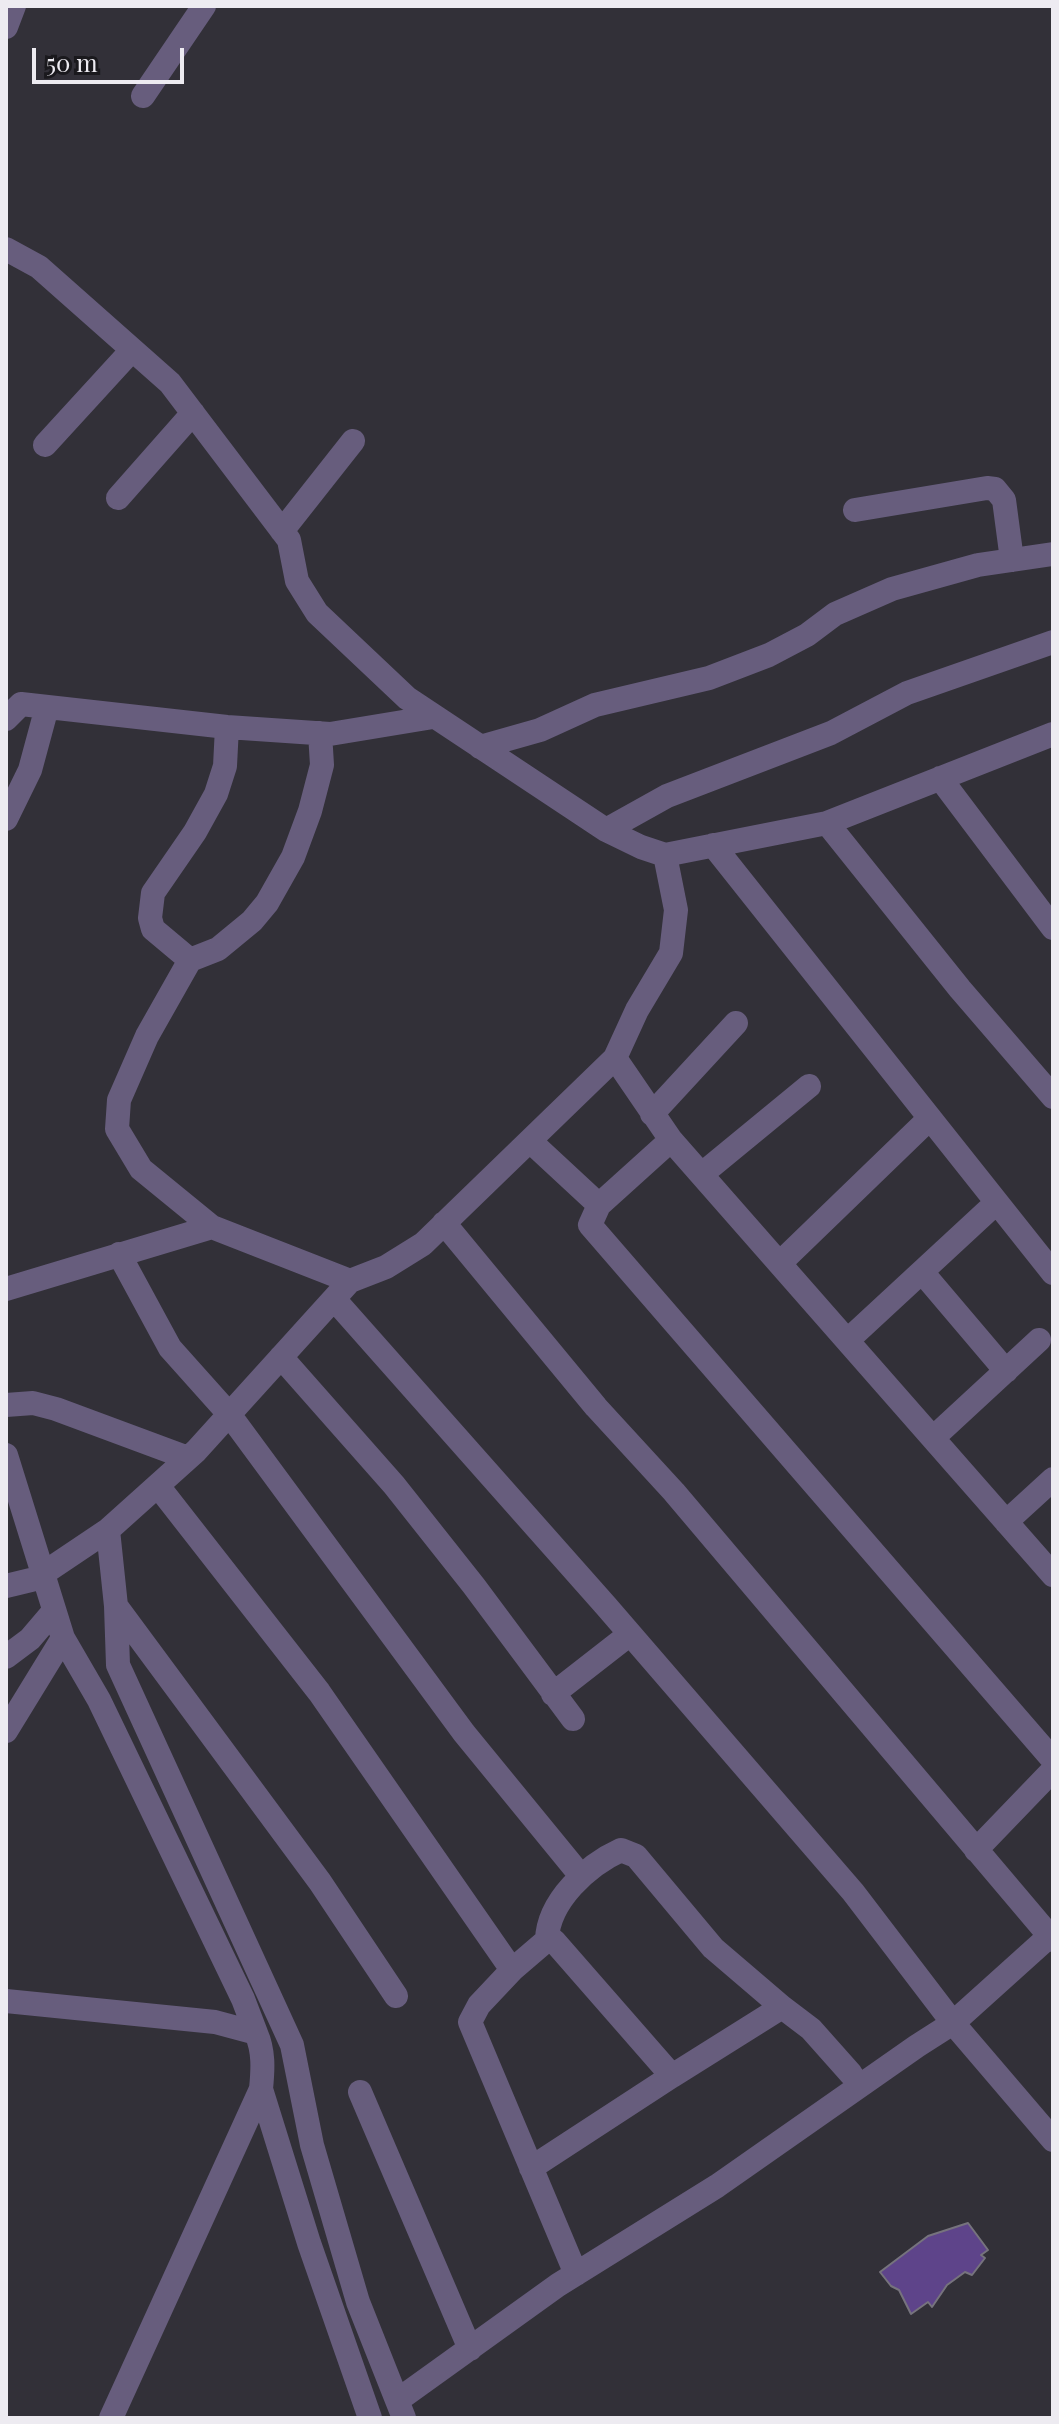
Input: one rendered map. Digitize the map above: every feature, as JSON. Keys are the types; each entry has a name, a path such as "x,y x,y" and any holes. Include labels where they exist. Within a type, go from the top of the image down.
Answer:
{"street":[{"path":"6,27 14,6"},
{"path":"143,96 204,6"},
{"path":"6,249 39,267 170,383 289,540 297,581 317,613 407,698 606,830 641,847 665,855 827,823 1053,734"},
{"path":"45,445 132,350"},
{"path":"118,498 193,413"},
{"path":"282,531 353,441"},
{"path":"855,510 995,489 1004,500 1012,560"},
{"path":"480,747 540,730 595,705 709,678 769,655 807,635 835,614 892,589 978,565 1053,554"},
{"path":"606,830 667,796 831,733 907,693 1053,642"},
{"path":"11,707 47,707 227,727 330,734 433,717"},
{"path":"6,819 30,770 47,707"},
{"path":"190,960 153,929 150,918 153,893 195,832 216,794 225,766 227,727"},
{"path":"320,733 322,765 293,857 267,903 252,921 218,949 190,960 147,1036 119,1100 117,1129 141,1169 212,1227 342,1290 630,1634 853,1892 953,2023 1053,2140"},
{"path":"940,778 1053,928"},
{"path":"827,823 960,989 1053,1097"},
{"path":"713,845 1053,1273"},
{"path":"6,1586 35,1579 108,1530 188,1458 342,1290 423,1244 615,1058 637,1010 671,953 676,910 665,855"},
{"path":"652,1114 736,1023"},
{"path":"615,1058 671,1140 1053,1575"},
{"path":"702,1174 809,1086"},
{"path":"780,1263 930,1118"},
{"path":"671,1140 599,1205 590,1225 1053,1760"},
{"path":"530,1141 599,1205"},
{"path":"848,1340 996,1203"},
{"path":"108,1530 118,1665 292,2045 312,2145 358,2302 401,2409 470,2349 576,2274 717,2186 953,2023 1052,1936 674,1492 596,1407 444,1223"},
{"path":"6,1289 212,1227"},
{"path":"119,1254 163,1339 229,1414 464,1733 581,1876"},
{"path":"922,1272 1006,1371"},
{"path":"933,1438 1039,1340"},
{"path":"281,1357 394,1485 573,1719"},
{"path":"6,1405 33,1403 56,1409 188,1458"},
{"path":"6,1455 63,1638 99,1700 243,1999 261,2044 261,2089 111,2418"},
{"path":"1006,1522 1053,1479"},
{"path":"158,1486 319,1692 512,1970"},
{"path":"116,1606 320,1882 396,1996"},
{"path":"6,1657 30,1639 53,1612"},
{"path":"553,1694 630,1634"},
{"path":"6,1731 63,1638"},
{"path":"976,1850 1053,1770"},
{"path":"576,2274 470,2022 479,2005 512,1970 547,1940 547,1927 555,1910 581,1876 605,1858 621,1850 636,1856 713,1948 811,2029 851,2074"},
{"path":"547,1940 560,1945 672,2076"},
{"path":"6,2001 215,2022 256,2033"},
{"path":"531,2168 782,2007"},
{"path":"261,2089 309,2243 370,2418"},
{"path":"360,2092 470,2349"}],"building":[{"path":"968,2223 988,2250 981,2255 985,2258 972,2275 965,2272 947,2285 932,2307 928,2302 911,2314 899,2290 891,2286 880,2272 928,2236"}]}
